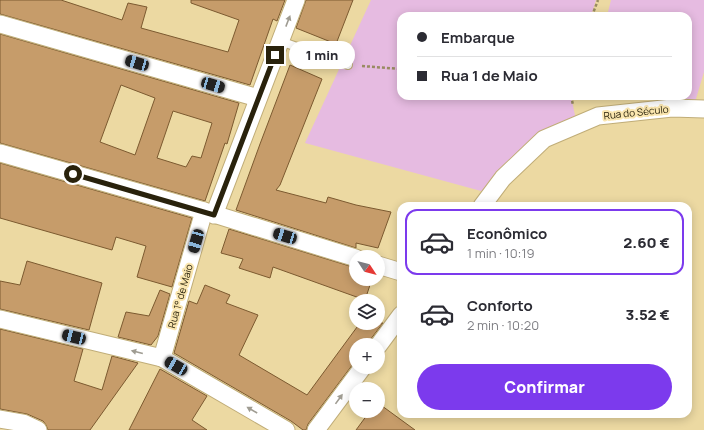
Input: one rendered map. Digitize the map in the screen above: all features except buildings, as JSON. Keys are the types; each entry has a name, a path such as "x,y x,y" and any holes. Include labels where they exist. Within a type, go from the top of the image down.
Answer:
{"street":[{"name":"Rua 1° de Maio","path":"162,358 209,213 258,98 296,0"},
{"path":"0,24 258,98"},
{"name":"Rua do Século","path":"485,202 503,178 544,139 598,116 672,108 704,109"},
{"path":"0,153 209,213 349,256"},
{"path":"385,267 397,271"},
{"path":"0,319 162,358 286,430"},
{"path":"384,338 397,320"},
{"path":"316,430 358,374"},
{"path":"0,419 23,423 38,430"}],"lane":[{"path":"280,41 348,65"}],"path":[{"path":"594,12 598,0"},
{"path":"348,65 397,69"}],"shaded area":[{"path":"371,0 596,0 592,12 397,12 397,100 572,100 577,125 544,139 492,194 305,143"},
{"path":"611,0 704,0 704,72 695,102 689,100 692,100 692,12 608,12"}],"route":[{"path":"73,174 214,215 275,55"}]}
